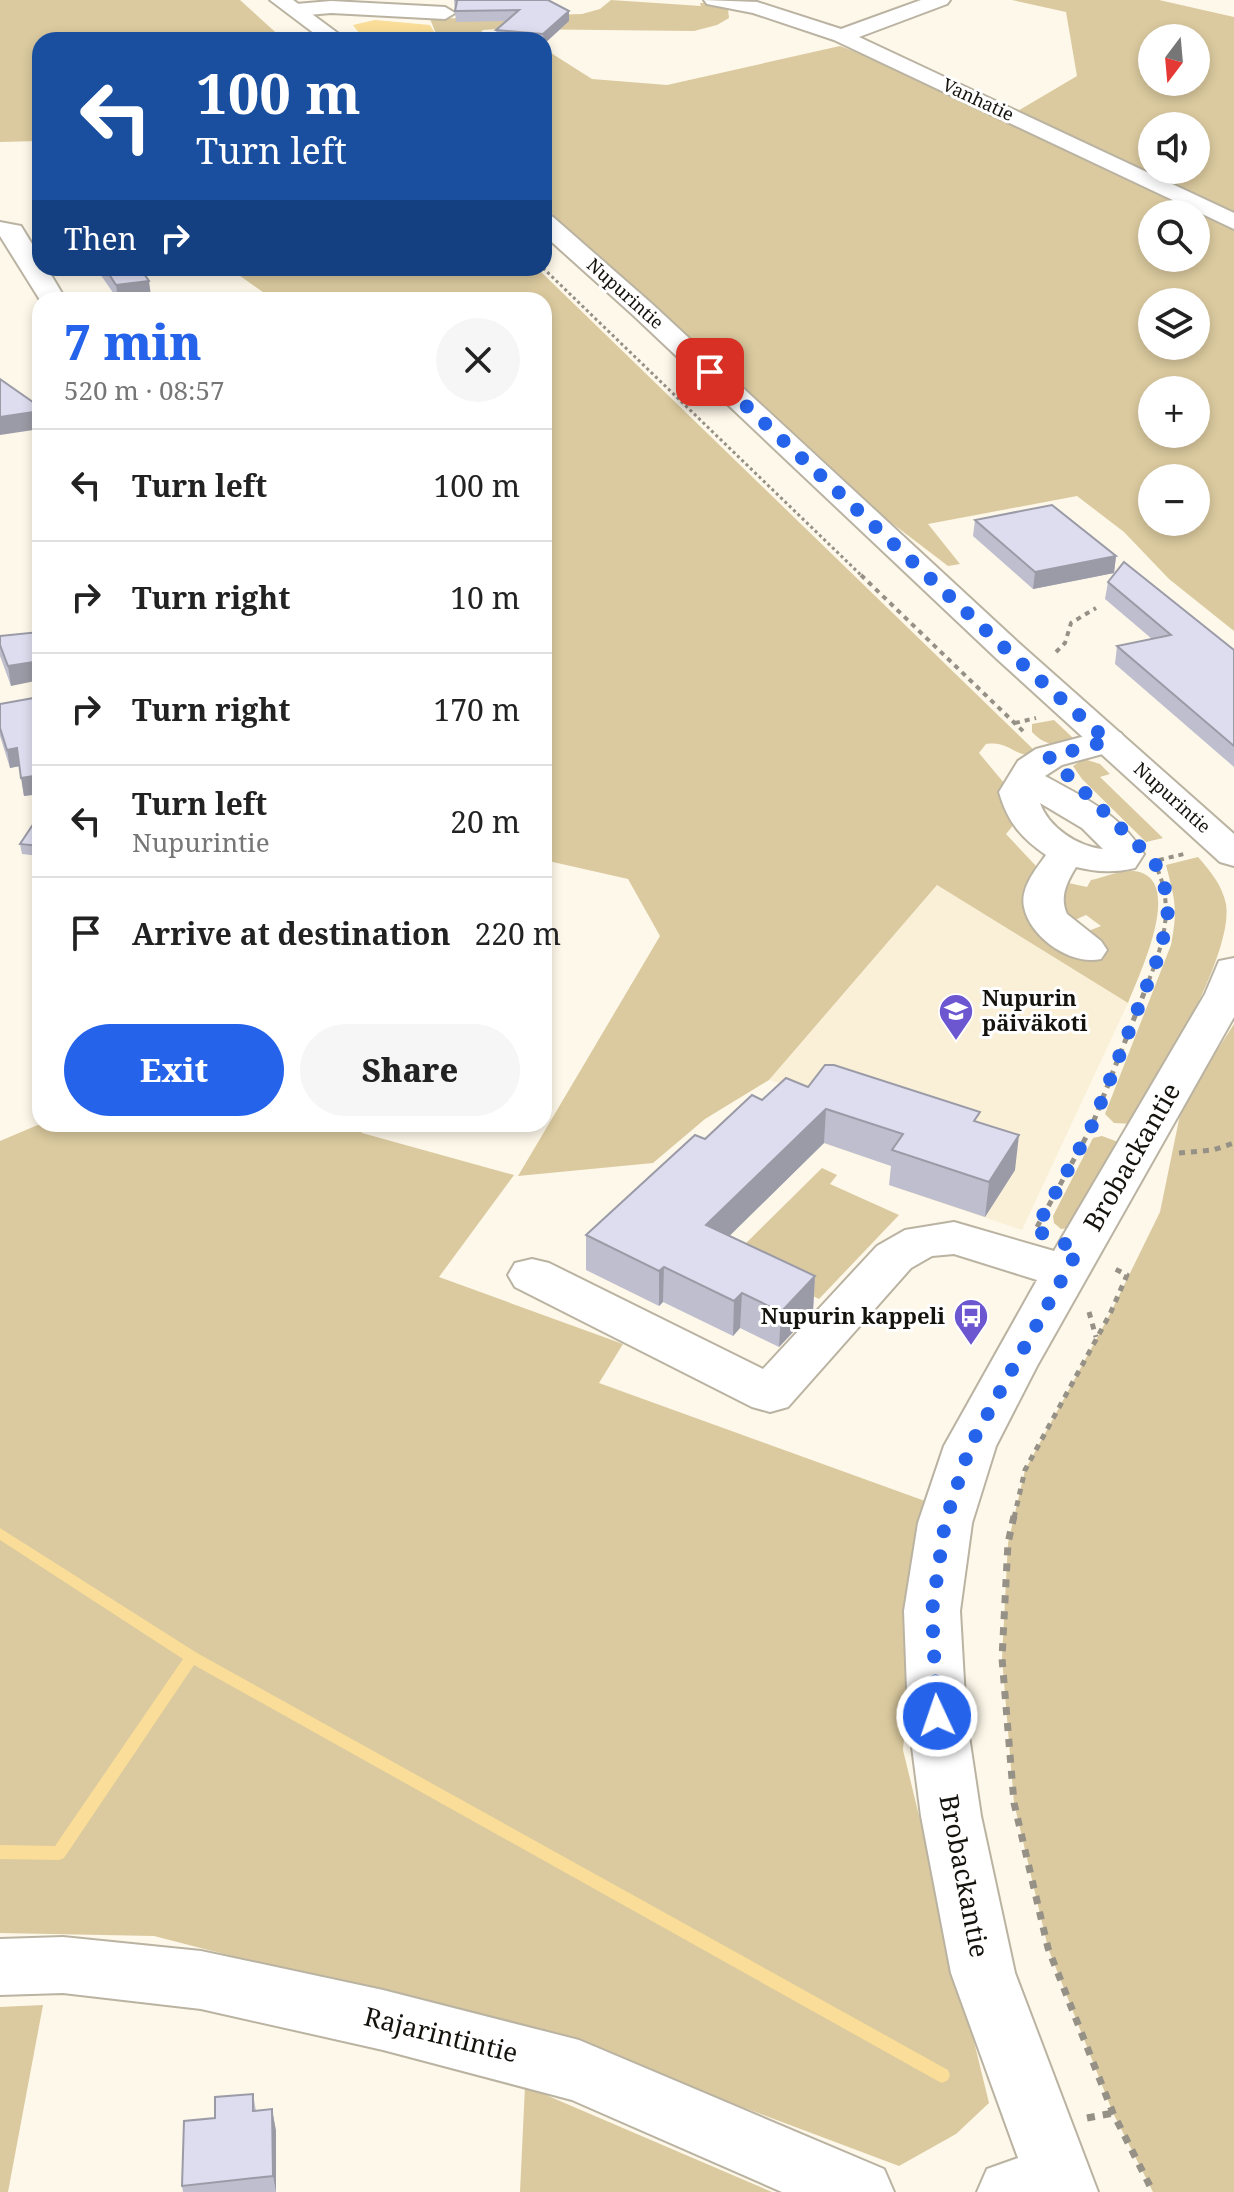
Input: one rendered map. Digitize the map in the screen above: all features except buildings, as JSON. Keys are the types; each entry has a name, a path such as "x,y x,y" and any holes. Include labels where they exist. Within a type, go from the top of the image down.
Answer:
{"street":[{"name":"Vanhatie","path":"714,0 757,8 841,36 1234,222"},
{"path":"841,36 940,0"},
{"path":"288,5 445,13"},
{"path":"288,5 326,32"},
{"path":"32,221 4,232 32,271"},
{"name":"Nupurintie","path":"552,229 1234,854"},
{"path":"1037,768 1120,842 1125,854 1121,860 1094,860 1050,842 1027,820 1018,792 1037,768 1108,741"},
{"path":"1069,850 1050,874 1044,899 1045,918 1057,931 1087,950"},
{"name":"Brobackantie","path":"1045,2190 983,1973 951,1816 937,1716 932,1611 945,1523 970,1446 1231,984"},
{"path":"532,1275 770,1394 894,1257 922,1241 954,1238 1072,1261"},
{"name":"Rajarintintie","path":"0,1967 63,1965 201,1980 383,2020 564,2067 860,2192"}],"path":[{"path":"551,276 1037,768"},
{"path":"1052,655 1065,643 1071,623 1096,608"},
{"path":"1153,2192 1113,2113 1048,1948 1014,1803 1002,1658 1008,1543 1025,1470 1110,1314 1127,1275 1072,1261 1035,1230 1091,1128 1161,950 1168,911 1164,883 1154,861"},
{"path":"1139,1143 1174,1153 1213,1150 1234,1143"}],"shaded area":[{"path":"0,0 240,0 275,32 32,32 32,141 0,142"},
{"path":"611,0 701,6 700,3 720,3 728,9 729,18 694,31 497,29 481,32 435,32 430,19 582,14 600,9"},
{"path":"1012,0 1159,0 1234,17 1234,631 1169,579 1124,532 1077,496 928,524 960,564 948,566 855,495 552,215 552,54 592,79 667,85 840,46 926,79 1006,118 1077,76 1066,12"},
{"path":"375,20 430,25 434,32 358,32 353,25"},
{"path":"240,276 545,276 1034,750 1031,755 1000,744 986,744 979,753 1009,789 1009,805 1016,822 1006,834 1036,866 1030,911 1043,933 1071,951 1101,957 1104,952 1081,934 1101,926 1086,915 1066,924 1055,911 1057,893 1064,882 1087,887 1091,880 1134,871 1149,877 1157,890 1155,930 1128,1003 937,885 769,1080 705,1119 653,1163 518,1176 544,1132 552,1132 552,1119 660,936 628,879 552,862 552,292 263,292"},
{"path":"1054,720 1073,740 1051,744 1032,732 1032,724"},
{"path":"1084,759 1100,764 1110,774 1100,777 1163,838 1146,842 1082,779 1073,766"},
{"path":"1198,857 1212,873 1226,904 1219,953 1192,1015 1134,1124 1114,1123 1105,1114 1171,945 1174,905 1166,865"},
{"name":"Nupurin päiväkoti","path":"937,885 1128,1003 1022,1230 889,1185 900,1169 796,1134 824,1096 769,1080"},
{"path":"1234,1024 1234,2192 1153,2192 1113,2113 1048,1948 1014,1803 1002,1658 1008,1543 1025,1470 1110,1314 1160,1212 1182,1105"},
{"path":"32,1127 32,1132 361,1132 514,1175 439,1277 623,1344 599,1383 925,1501 903,1750 989,2103 956,2134 899,2166 580,2046 154,1936 0,1933 0,1141"},
{"path":"1102,1136 1121,1143 1069,1228 1061,1229 1054,1223 1053,1216 1093,1138"},
{"path":"822,1168 837,1175 830,1184 899,1215 819,1299 732,1257"},
{"path":"43,2005 8,2192 0,2192 0,2007"},
{"path":"525,2086 772,2192 520,2192"}],"waterway":[{"path":"0,1533 192,1657"},
{"path":"0,1852 59,1853 192,1657"},
{"path":"192,1657 942,2075"}],"place":[{"name":"Nupurin päiväkoti","path":"956,1042"},
{"name":"Nupurin kappeli","path":"971,1347"}],"route":[{"path":"710,372 1108,741 1049,757 1154,861 1164,883 1168,911 1161,950 1091,1128 1035,1230 1078,1250 970,1446 945,1523 932,1611 937,1716"}]}
